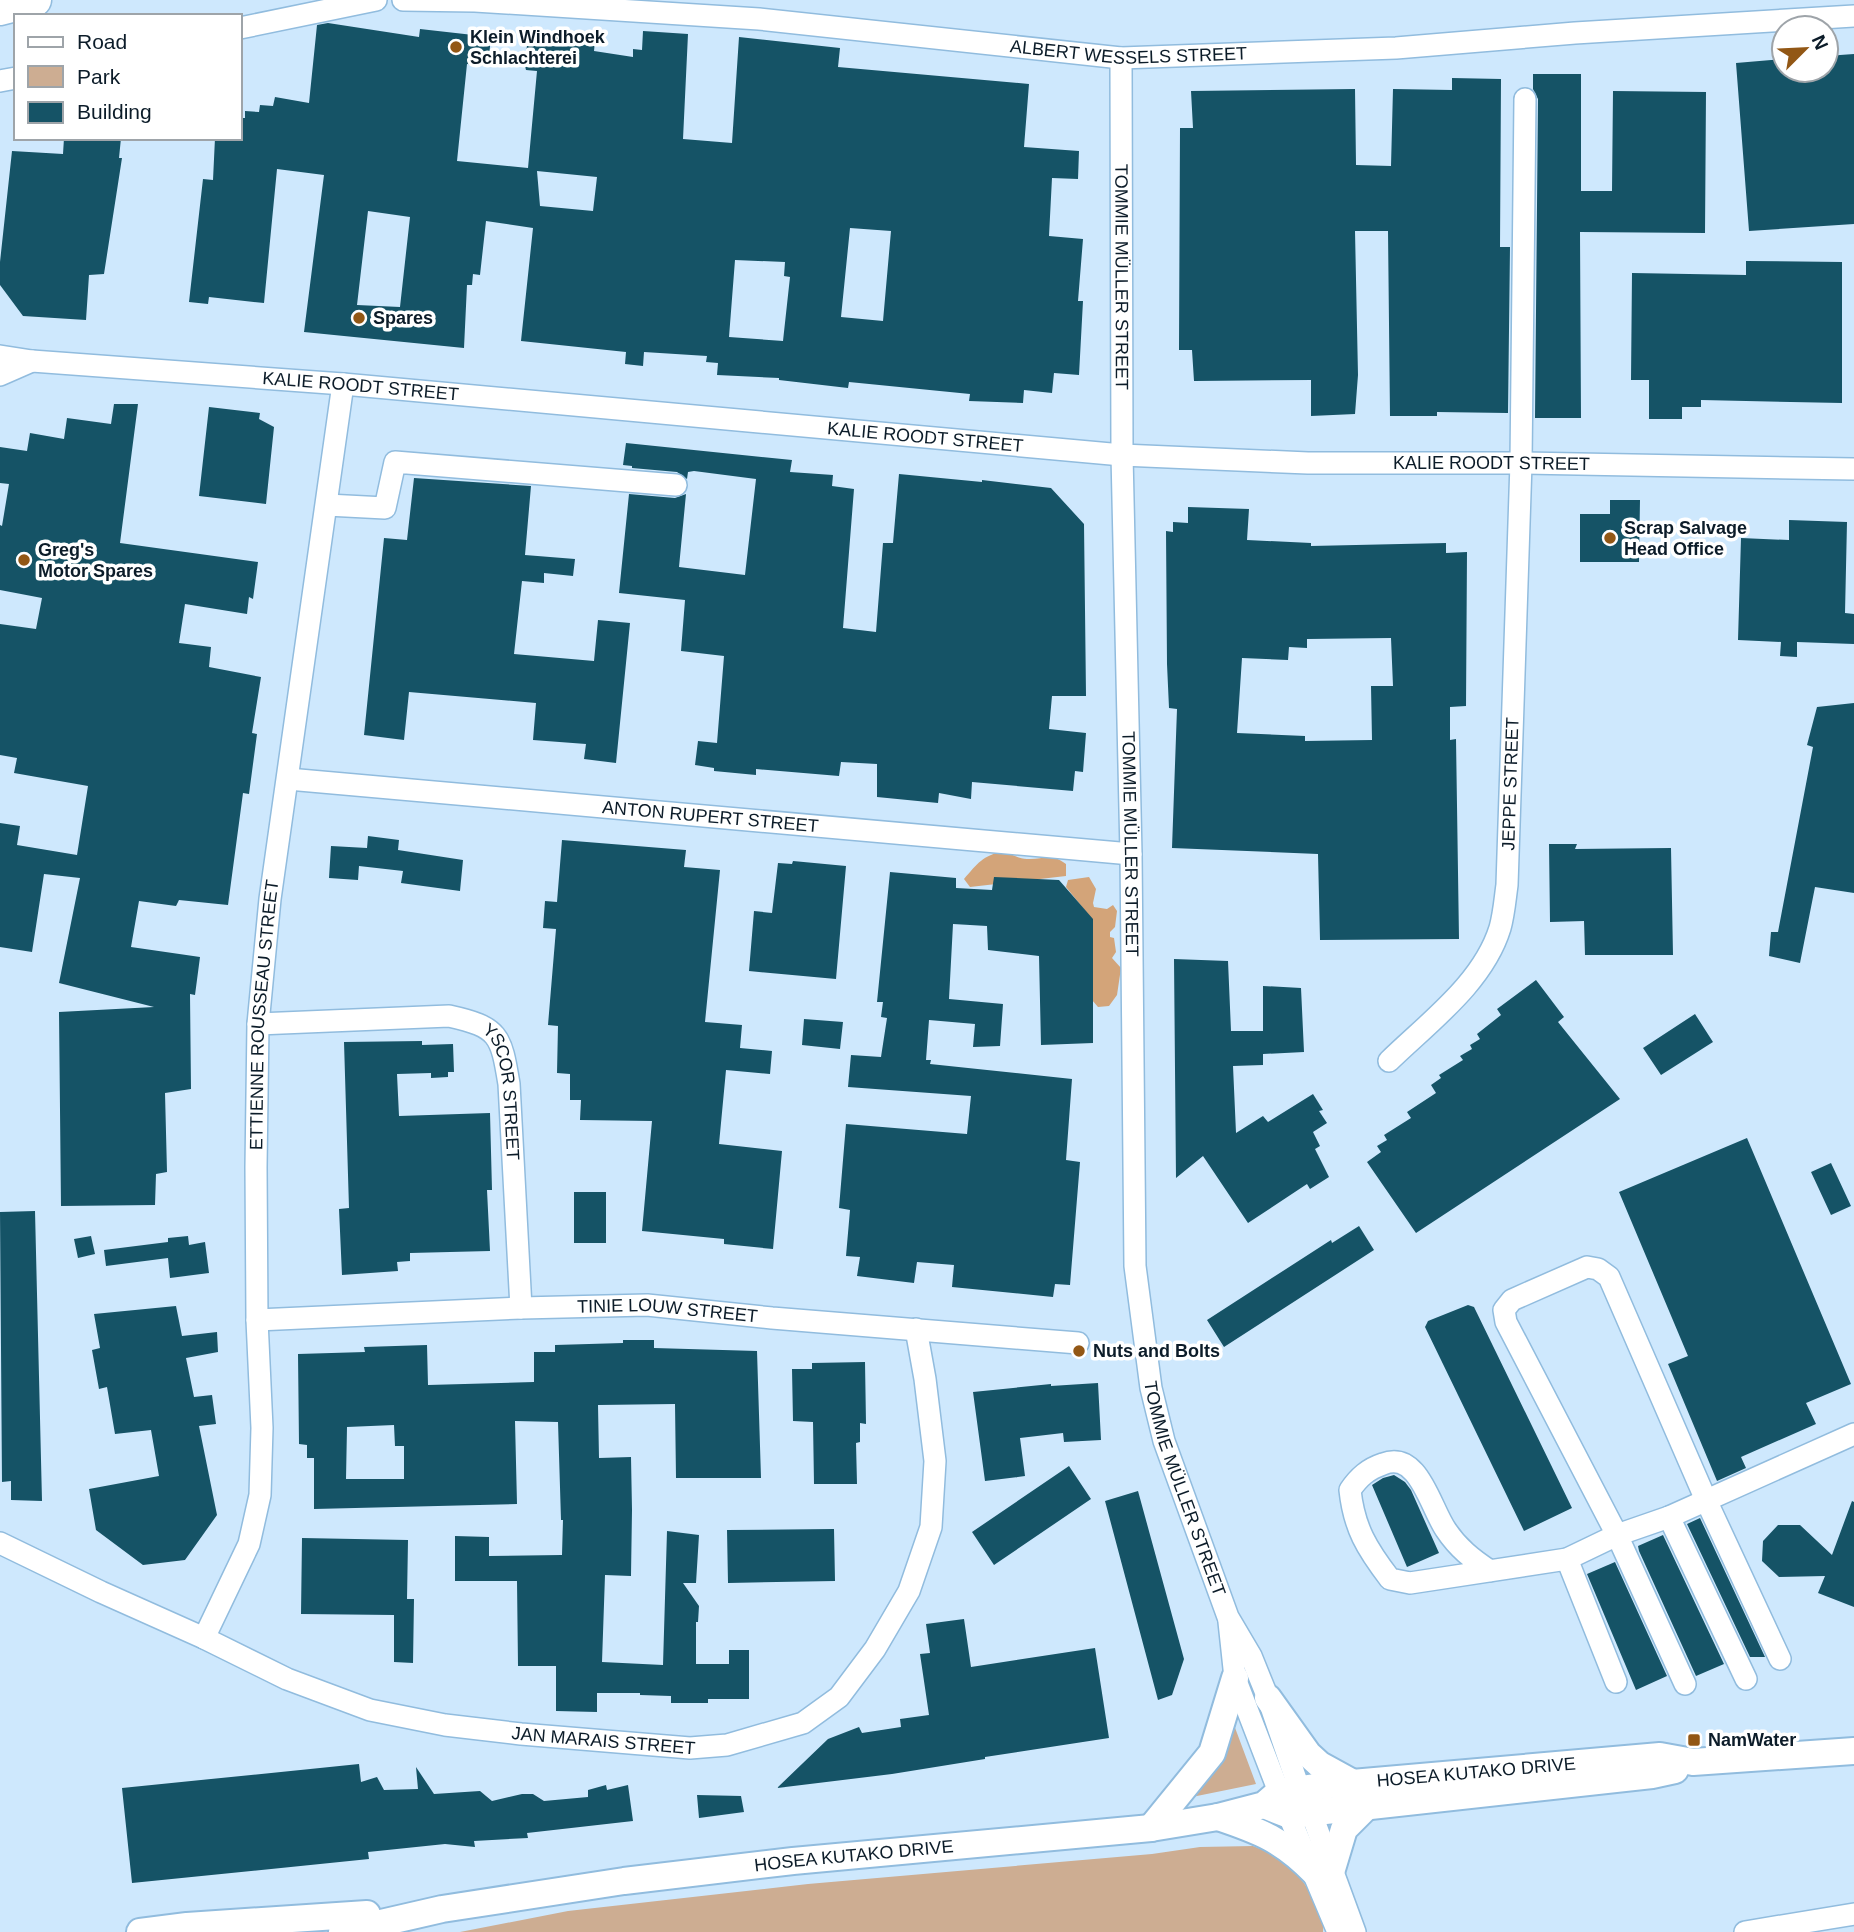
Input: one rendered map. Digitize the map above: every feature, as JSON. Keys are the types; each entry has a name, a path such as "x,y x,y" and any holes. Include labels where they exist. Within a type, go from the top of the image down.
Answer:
{"highway":[{"path":"0,9 35,0"}],"main road":[{"path":"1151,1828 1212,1753 1235,1678"},
{"path":"1268,1698 1308,1754 1320,1765 1351,1782"},
{"name":"HOSEA KUTAKO DRIVE","path":"342,1932 442,1909 716,1869 1151,1828 1289,1802 1351,1782 1660,1756 1693,1762 1854,1751"},
{"name":"HOSEA KUTAKO DRIVE","path":"1289,1802 1368,1805 1652,1775 1666,1773 1693,1762"},
{"path":"1218,1817 1262,1832 1323,1871 1344,1829 1368,1805"},
{"name":"HOSEA KUTAKO DRIVE","path":"140,1932 187,1926 442,1909"}],"street":[{"path":"242,28 376,0"},
{"name":"ALBERT WESSELS STREET","path":"402,0 475,1 759,19 1121,58 1396,48 1574,33 1854,16"},
{"name":"TOMMIE MÜLLER STREET","path":"1121,58 1122,455 1131,854 1132,1190 1135,1266 1151,1388 1164,1441 1228,1616 1251,1656 1268,1698 1289,1802"},
{"name":"JEPPE STREET","path":"1389,1061 1461,992 1485,961 1500,928 1507,885 1521,463 1525,99"},
{"name":"KALIE ROODT STREET","path":"0,356 33,361 343,384 1122,455 1308,463 1521,463 1854,469"},
{"path":"0,375 33,361"},
{"name":"ETTIENNE ROUSSEAU STREET","path":"204,1638 249,1544 260,1495 262,1428 257,1320 258,1024 270,899 343,384"},
{"path":"327,505 385,508 395,462 676,485"},
{"name":"ANTON RUPERT STREET","path":"288,779 1131,854"},
{"name":"YSCOR STREET","path":"258,1024 449,1016 478,1022 494,1034 504,1051 509,1084 521,1308"},
{"path":"1685,1684 1617,1535 1506,1322 1504,1310 1512,1300 1587,1268 1598,1269 1609,1277 1706,1500 1780,1659"},
{"name":"TINIE LOUW STREET","path":"257,1320 647,1305 1078,1343"},
{"name":"JAN MARAIS STREET","path":"0,1543 287,1679 370,1710 444,1725 690,1748 727,1745 803,1723 839,1697 875,1649 909,1591 931,1527 935,1461 916,1329"},
{"path":"1490,1570 1470,1558 1447,1531 1420,1478 1407,1464 1392,1460 1375,1466 1360,1476 1350,1490 1353,1516 1366,1548 1390,1579 1410,1583 1567,1559 1854,1434"},
{"path":"1668,1517 1746,1679"},
{"path":"1567,1559 1616,1682"},
{"name":"TOMMIE MÜLLER STREET","path":"1228,1616 1235,1678 1289,1802"},
{"path":"1289,1802 1323,1871 1341,1930"},
{"path":"1745,1932 1854,1914"}],"green space":[{"path":"1234,1725 1256,1784 1192,1797 1221,1763"},
{"path":"1253,1846 1274,1856 1299,1876 1317,1905 1323,1932 460,1932 568,1911 808,1884 1152,1854 1200,1847"}],"shaded area":[{"path":"1004,851 1024,859 1046,857 1060,860 1066,864 1066,876 970,887 964,879 973,869 985,858"},
{"path":"1089,877 1096,889 1094,907 1107,909 1113,905 1117,911 1115,927 1110,932 1110,937 1114,938 1116,952 1112,958 1121,968 1117,995 1109,1006 1098,1007 1086,993 1087,913 1066,887 1068,880"}],"building":[{"path":"328,23 419,37 420,29 491,37 488,66 467,64 457,161 528,168 537,71 526,70 525,66 528,34 595,41 594,51 633,57 633,49 642,50 643,31 688,34 683,139 732,143 739,37 840,48 838,67 1029,84 1024,147 1079,151 1078,179 1052,178 1049,236 1083,239 1078,301 1083,301 1079,375 1054,373 1052,393 1024,390 1023,403 969,401 970,394 849,382 848,388 779,378 717,375 718,363 706,362 707,356 644,352 643,366 625,364 626,352 521,341 533,228 486,221 480,275 473,274 472,285 467,285 464,348 304,332 324,175 277,169 264,303 209,297 208,304 189,302 203,179 213,180 215,140 242,140 242,118 245,118 245,111 259,112 260,105 273,106 275,97 309,103 317,25","holes":["537,171 597,177 593,211 540,206","368,211 410,217 400,307 357,305","850,228 891,231 883,321 841,317","735,260 785,262 784,276 790,277 783,341 729,337"]},
{"path":"1854,54 1854,224 1749,231 1736,63 1770,60 1770,84 1840,84 1840,55"},
{"path":"1533,74 1581,74 1581,191 1612,191 1613,91 1706,92 1705,233 1580,232 1581,418 1535,418 1538,99 1533,89"},
{"path":"1452,78 1501,79 1500,247 1510,247 1508,413 1437,412 1437,416 1390,416 1388,231 1355,231 1358,375 1355,414 1311,416 1311,380 1194,381 1192,350 1179,350 1180,128 1193,128 1191,91 1355,89 1356,165 1391,166 1393,89 1452,90"},
{"path":"64,140 121,140 119,158 122,158 104,274 89,275 86,320 23,316 0,285 12,151 63,154"},
{"path":"1746,261 1842,262 1842,403 1701,400 1701,407 1682,407 1682,419 1649,419 1649,380 1631,380 1632,273 1746,275"},
{"path":"114,404 138,404 120,543 258,562 253,599 249,597 247,614 185,604 179,643 211,647 209,667 261,677 252,733 257,734 249,794 243,793 228,905 179,900 176,906 139,901 131,947 200,957 195,995 190,994 191,1089 165,1093 167,1172 156,1174 155,1205 61,1206 59,1012 154,1007 59,983 80,878 44,874 32,952 0,947 0,823 20,826 17,845 77,855 88,786 14,773 17,758 0,755 0,624 36,629 42,598 0,590 0,525 2,526 9,484 0,483 0,447 27,451 30,433 64,439 67,418 111,424"},
{"path":"209,407 260,413 259,419 274,427 266,504 199,496"},
{"path":"626,443 792,460 790,472 833,475 832,486 854,489 843,628 876,632 883,543 893,543 899,474 1051,488 1084,524 1086,696 1052,696 1049,729 1086,733 1083,772 1075,771 1073,791 972,782 971,799 939,793 938,803 877,797 877,764 841,762 839,776 756,769 756,775 714,771 714,768 695,765 698,741 717,743 724,656 681,651 685,600 619,593 629,494 675,498 686,494 679,567 745,575 756,479 694,471 688,472 687,479 677,472 632,468 623,465"},
{"path":"414,478 531,486 525,555 575,559 573,576 544,573 544,583 522,581 514,654 594,661 598,620 630,623 616,763 584,759 586,744 533,740 536,703 409,692 404,740 364,735 384,538 407,540"},
{"name":"Scrap Salvage Head Office","path":"1610,500 1640,500 1639,562 1580,562 1580,514 1610,514"},
{"path":"1188,507 1249,509 1247,540 1311,543 1311,546 1446,543 1446,553 1467,552 1466,706 1450,707 1450,740 1456,739 1459,939 1320,940 1318,854 1172,848 1177,709 1169,708 1166,531 1173,532 1173,522 1188,523","holes":["1391,638 1393,686 1371,686 1372,740 1305,741 1305,736 1237,733 1242,658 1288,660 1289,647 1307,648 1307,639"]},
{"path":"1789,520 1847,522 1845,613 1854,614 1854,644 1797,642 1797,657 1780,656 1781,642 1738,640 1741,538 1789,540"},
{"path":"1854,703 1854,893 1815,887 1800,963 1769,956 1771,932 1778,932 1813,747 1807,745 1817,707"},
{"path":"368,836 399,840 398,850 463,860 460,891 401,883 403,871 359,866 358,880 329,878 331,846 367,848"},
{"path":"562,840 686,850 684,867 720,870 705,1022 742,1025 740,1048 772,1051 770,1074 726,1070 719,1144 782,1151 773,1249 724,1244 724,1239 642,1231 652,1121 580,1120 581,1100 570,1100 570,1074 557,1073 558,1026 548,1025 556,929 543,928 545,901 557,902"},
{"path":"1549,844 1577,844 1575,849 1671,848 1673,955 1585,955 1584,921 1550,922"},
{"path":"793,861 846,866 836,979 749,971 754,911 772,913 778,863 792,864"},
{"path":"890,872 956,878 956,888 992,890 994,877 1059,880 1093,919 1093,1043 1041,1045 1039,956 988,950 987,926 953,924 949,999 1003,1004 1000,1046 973,1047 975,1024 929,1020 926,1060 931,1060 930,1064 1072,1079 1066,1160 1080,1162 1070,1285 1055,1284 1053,1297 952,1287 954,1265 917,1262 914,1283 857,1276 860,1257 846,1256 850,1210 839,1208 846,1124 967,1134 971,1096 848,1087 851,1055 881,1057 887,1018 881,1017 883,1002 877,1002"},
{"path":"1174,959 1228,961 1231,1031 1263,1031 1263,986 1301,988 1304,1052 1263,1054 1263,1065 1233,1066 1236,1133 1263,1116 1268,1122 1313,1094 1327,1123 1313,1132 1320,1146 1315,1149 1329,1177 1310,1189 1307,1184 1248,1223 1203,1156 1176,1178"},
{"path":"1536,980 1564,1017 1558,1022 1620,1099 1416,1233 1367,1162 1381,1152 1377,1146 1387,1140 1384,1135 1411,1118 1407,1112 1436,1093 1431,1085 1441,1078 1439,1075 1463,1060 1460,1056 1472,1049 1470,1045 1480,1039 1477,1034 1501,1015 1497,1009"},
{"path":"1695,1014 1713,1042 1661,1075 1643,1048"},
{"path":"804,1019 843,1022 840,1049 802,1045"},
{"path":"422,1041 422,1045 453,1044 454,1072 448,1072 448,1077 431,1078 431,1073 397,1074 399,1116 490,1113 492,1190 487,1190 490,1251 410,1253 410,1261 397,1262 398,1271 342,1275 339,1209 349,1208 344,1042"},
{"path":"1747,1138 1851,1384 1806,1403 1816,1424 1741,1457 1746,1468 1717,1481 1668,1364 1688,1356 1619,1192"},
{"path":"1831,1163 1851,1206 1831,1215 1811,1172"},
{"path":"574,1192 606,1192 606,1243 574,1243"},
{"path":"35,1211 42,1501 11,1500 11,1481 2,1482 0,1212"},
{"path":"1359,1226 1374,1250 1224,1347 1207,1320 1331,1240 1332,1243"},
{"path":"91,1236 95,1254 78,1258 74,1239"},
{"path":"188,1236 189,1245 205,1242 209,1273 170,1278 168,1258 106,1266 104,1250 168,1242 168,1238"},
{"path":"1468,1305 1474,1307 1572,1508 1524,1531 1425,1327 1428,1321"},
{"path":"176,1306 182,1336 217,1332 218,1352 186,1358 194,1397 212,1395 216,1424 199,1426 217,1515 185,1560 143,1565 96,1530 89,1489 159,1476 151,1430 115,1434 107,1387 99,1389 92,1350 100,1348 94,1314"},
{"path":"623,1340 654,1340 654,1348 757,1351 761,1478 676,1478 675,1404 598,1405 599,1458 631,1457 632,1510 631,1576 605,1575 602,1662 663,1665 667,1531 699,1535 696,1583 683,1583 699,1606 696,1622 696,1664 729,1664 729,1650 749,1650 749,1699 671,1703 671,1696 597,1693 597,1712 556,1711 556,1666 518,1666 517,1581 455,1581 455,1536 489,1537 489,1556 562,1555 558,1422 515,1421 517,1504 314,1509 314,1458 307,1458 307,1445 299,1444 298,1354 365,1352 364,1347 427,1345 428,1385 534,1382 534,1352 555,1352 555,1345 623,1343","holes":["394,1425 395,1446 404,1446 404,1479 346,1479 347,1427"]},
{"path":"865,1362 866,1424 860,1423 860,1442 856,1443 857,1484 814,1484 813,1422 793,1421 792,1369 812,1369 812,1363"},
{"path":"1098,1383 1101,1440 1064,1442 1063,1433 1020,1438 1025,1476 985,1481 973,1392 1051,1384"},
{"path":"1069,1466 1091,1499 994,1565 972,1532"},
{"path":"1394,1475 1411,1490 1439,1553 1407,1567 1372,1485"},
{"path":"1138,1491 1184,1659 1172,1695 1158,1700 1105,1501"},
{"path":"1852,1501 1854,1607 1818,1593 1825,1576 1779,1577 1762,1561 1763,1541 1778,1525 1800,1525 1832,1555"},
{"path":"1700,1518 1765,1657 1750,1657 1687,1524"},
{"path":"834,1529 835,1581 728,1583 727,1530"},
{"path":"1663,1535 1724,1664 1696,1676 1639,1551 1638,1546"},
{"path":"302,1538 408,1540 407,1599 414,1599 413,1663 394,1662 394,1615 301,1614"},
{"path":"1615,1562 1667,1676 1636,1690 1587,1574"},
{"path":"964,1619 971,1667 1095,1648 1109,1738 892,1774 777,1788 828,1739 859,1727 862,1733 901,1727 900,1719 929,1715 920,1654 930,1653 926,1624"},
{"path":"359,1764 361,1782 377,1777 384,1790 418,1789 416,1767 434,1794 480,1791 492,1801 522,1794 533,1794 544,1801 588,1797 588,1790 606,1785 607,1790 628,1785 633,1821 527,1833 528,1838 474,1841 475,1847 445,1844 368,1852 369,1859 132,1883 122,1788"},
{"path":"697,1795 741,1796 744,1812 699,1818"}],"place":[{"name":"Klein Windhoek Schlachterei","path":"456,47"},
{"name":"Spares","path":"359,318"},
{"name":"Scrap Salvage Head Office","path":"1610,538"},
{"name":"Greg's Motor Spares","path":"24,560"},
{"name":"Nuts and Bolts","path":"1079,1351"},
{"name":"NamWater","path":"1694,1740"}]}
